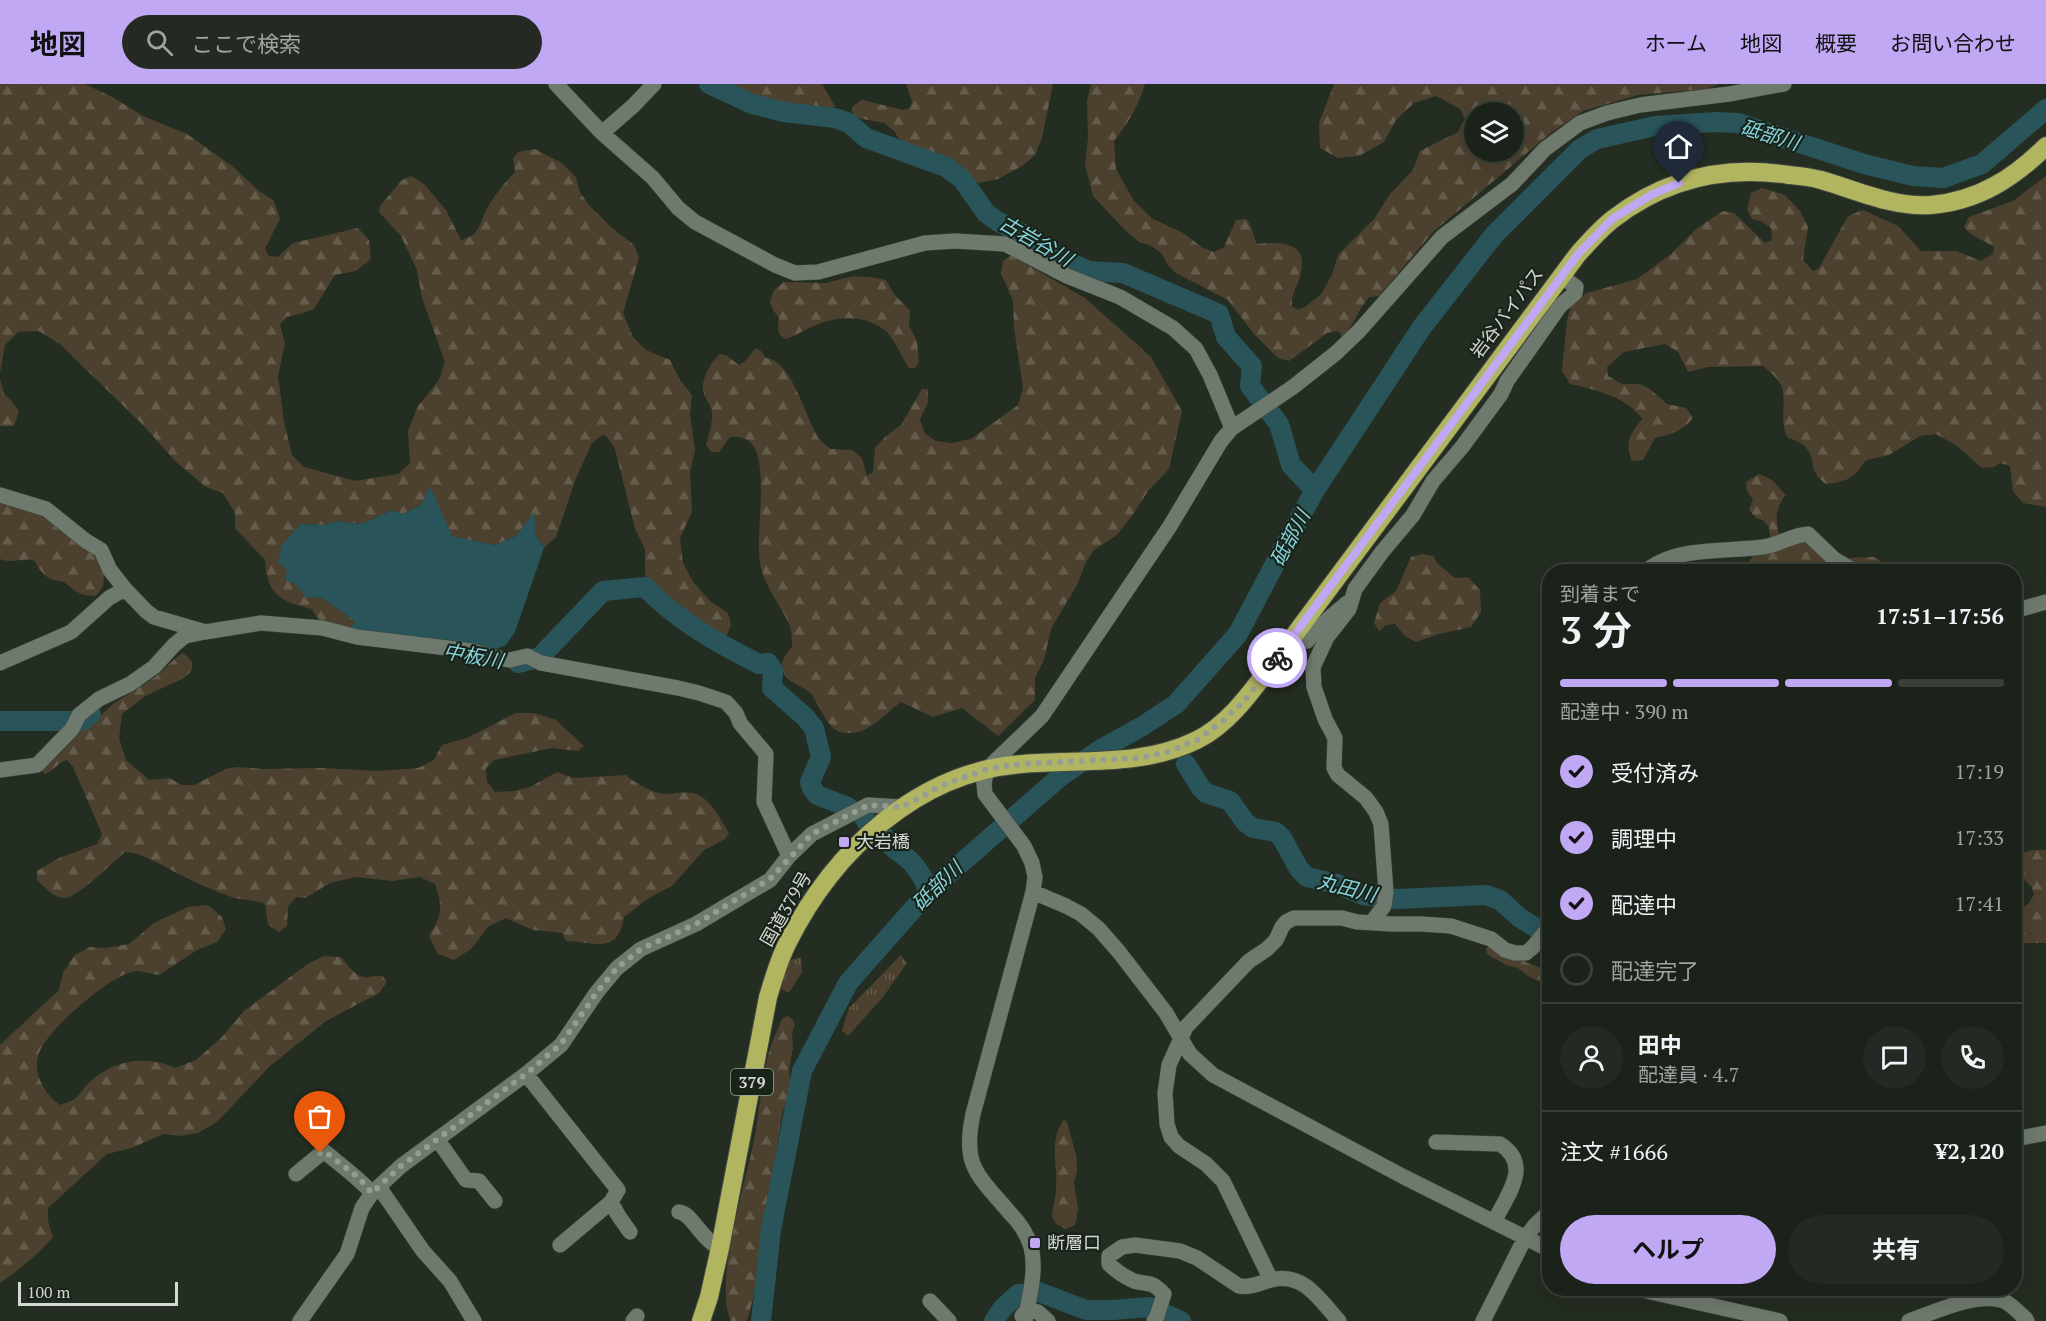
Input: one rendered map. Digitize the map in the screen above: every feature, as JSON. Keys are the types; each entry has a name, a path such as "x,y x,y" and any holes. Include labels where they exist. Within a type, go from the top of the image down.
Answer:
{"highway":[{"name":"岩谷バイパス","path":"1124,760 1168,752 1199,739 1245,700 1561,276 1578,254 1612,219 1651,195 1679,183 1720,172 1744,170 1817,179 1882,199 1930,205 1983,193 2019,171 2046,146"},
{"name":"国道379号","path":"700,1321 709,1297 720,1248 768,997 787,944 801,917 826,879 861,840 902,807 943,785 987,769 1020,764 1124,760"}],"street":[{"path":"556,84 602,134 653,178 678,208 695,222 775,266 795,273 818,272 925,243 955,241 1005,244 1068,276 1120,297 1173,328 1196,349 1210,375 1232,428"},
{"path":"602,134 654,84"},
{"path":"1048,1321 1038,1312 1024,1314 1032,1278 1032,1254 1026,1234 974,1168 969,1157 968,1142 973,1114 1034,892 1035,877 1032,863 1024,846 991,805 985,794 984,783 987,769 1042,716 1170,526 1221,441 1232,428 1336,354 1442,237 1512,184 1545,149 1580,123 1607,113 1640,105 1784,84"},
{"path":"1372,922 1385,899 1381,824 1366,798 1338,775 1334,768 1335,738 1325,719 1314,687 1313,667 1327,637 1349,609 1355,589 1413,515 1433,481 1502,394 1507,381 1560,306 1575,293 1576,287 1561,276"},
{"path":"0,495 45,509 101,550 110,570 125,589 154,617 205,632"},
{"path":"1657,564 1678,555 1777,545 1798,535 1808,534 1842,564"},
{"path":"0,663 70,632 109,598 125,589"},
{"path":"1295,634 1307,640 1343,604 1358,597 1365,589"},
{"path":"2022,609 2046,602"},
{"path":"0,770 37,765 72,729 79,715 99,699 130,684 154,668 185,636 261,623 322,628 357,637 472,651 510,660 527,656 542,663 678,688 726,702 736,713 740,723 766,753 764,802 789,856"},
{"path":"300,1321 347,1254 362,1208 376,1190 401,1166 526,1074 561,1044 597,992 617,968 641,949 696,924 770,879 789,856 812,834 868,805 902,807"},
{"path":"1034,892 1066,906 1099,929 1166,1013 1190,1054 1212,1075 1404,1177 1542,1246"},
{"path":"1271,1280 1223,1181 1206,1164 1179,1146 1171,1137 1167,1124 1165,1093 1169,1065 1186,1027 1241,969 1276,940 1286,922 1294,918 1312,917 1451,927 1491,939 1505,950 1515,953 1526,953 1542,934"},
{"path":"526,1074 618,1190 611,1202 560,1245"},
{"path":"2022,1138 2046,1133"},
{"path":"437,1139 466,1180 479,1181 495,1201"},
{"path":"1436,1142 1500,1144 1507,1148 1514,1157 1518,1167 1517,1176 1494,1222"},
{"path":"296,1174 324,1151 376,1190 423,1251 450,1281 470,1320"},
{"path":"611,1202 630,1232"},
{"path":"680,1212 686,1212 699,1232 713,1245 720,1248"},
{"path":"1484,1321 1525,1238 1542,1218"},
{"path":"1158,1313 1164,1294 1150,1283 1135,1281 1109,1264 1109,1256 1122,1247 1135,1245 1180,1251 1197,1258 1239,1286 1247,1287 1271,1280 1289,1278 1301,1282 1339,1321"},
{"path":"1669,1296 1780,1321"},
{"path":"1909,1321 1972,1300 1991,1298 2007,1303 2025,1317 2026,1321"},
{"path":"930,1301 949,1321"}],"green space":[{"path":"0,84 85,84 145,117 187,134 232,166 274,201 280,219 265,248 269,256 278,257 293,243 358,228 369,240 371,259 356,271 335,275 314,309 286,317 280,325 285,343 278,376 284,422 292,455 304,467 355,481 398,474 410,463 408,431 418,406 439,380 445,362 422,298 417,270 401,236 379,212 380,206 402,180 411,176 424,184 446,210 461,240 473,235 492,201 515,172 513,158 518,152 535,149 562,163 576,177 580,192 588,204 612,228 634,245 639,258 623,313 633,337 646,350 670,360 680,380 692,395 690,414 695,451 690,472 692,512 680,538 683,563 694,583 710,601 728,613 731,625 726,637 720,639 677,613 656,595 645,574 645,549 635,529 615,449 603,435 592,443 576,478 556,537 544,548 536,536 534,513 516,536 494,545 452,536 422,504 403,514 393,510 361,524 336,521 325,525 301,524 287,569 305,597 322,598 355,621 348,630 331,626 318,618 312,609 291,603 277,595 269,581 265,560 235,528 235,513 223,493 206,487 175,461 144,426 60,344 39,331 18,332 5,345 0,373"},
{"path":"718,84 822,84 835,106 831,110 773,104 731,91"},
{"path":"906,84 1053,84 1042,138 1035,155 1022,166 998,179 979,183 948,163 903,145 894,131 884,123 857,118 852,112 853,106 862,100 903,110 910,108 912,101"},
{"path":"1091,84 1145,84 1132,114 1114,141 1116,169 1134,201 1153,219 1183,233 1203,248 1214,252 1224,247 1236,220 1246,219 1257,244 1277,243 1293,247 1302,258 1302,268 1292,302 1292,306 1298,310 1321,294 1332,275 1338,255 1374,219 1390,194 1413,170 1420,151 1458,132 1464,121 1464,162 1516,162 1433,232 1379,296 1369,297 1343,337 1338,331 1327,333 1289,361 1278,358 1254,334 1228,300 1176,273 1161,253 1150,245 1139,242 1093,196 1085,164 1088,138 1087,101"},
{"path":"1334,84 1719,84 1706,89 1638,95 1583,111 1552,132 1524,156 1524,102 1464,102 1464,117 1460,109 1436,96 1414,103 1396,120 1384,142 1359,156 1338,158 1320,148 1319,123"},
{"path":"2046,176 2046,507 2023,503 2013,491 2010,466 2000,463 1994,467 1982,468 1957,446 1936,434 1920,436 1889,455 1866,460 1850,478 1826,484 1816,475 1808,450 1787,437 1781,385 1763,366 1708,367 1688,372 1678,352 1665,344 1624,352 1607,367 1608,376 1622,384 1640,384 1650,389 1667,404 1686,408 1693,417 1682,429 1655,438 1643,460 1632,461 1628,443 1642,419 1636,411 1599,391 1570,384 1562,371 1567,320 1572,303 1587,293 1637,279 1671,254 1696,229 1723,211 1734,213 1765,243 1772,240 1771,228 1761,221 1752,219 1747,210 1751,193 1762,188 1785,195 1800,211 1808,227 1803,260 1813,271 1819,268 1848,216 1863,210 1898,226 1921,251 1956,251 1981,261 1993,254 1994,247 1967,231 1964,227 1969,217 2013,201"},
{"path":"1011,255 1085,298 1151,357 1182,411 1169,469 1148,491 1117,535 1094,550 1086,562 1078,583 1051,629 1044,660 1035,678 1035,700 998,736 962,708 933,717 901,702 865,729 851,733 836,730 826,720 811,694 788,679 783,671 783,661 792,647 791,632 765,579 760,562 761,482 757,453 749,441 739,437 730,437 719,452 711,452 706,445 712,411 703,391 704,379 720,354 726,355 739,365 756,348 766,358 775,361 791,380 820,440 831,449 852,450 862,458 867,476 873,472 875,448 901,425 922,389 928,389 928,403 920,419 925,434 936,441 952,443 971,439 1018,405 1023,388 1014,327 1013,301 1001,273 1003,261"},
{"path":"853,276 886,280 894,294 910,311 909,326 917,341 919,362 915,368 909,368 887,332 871,322 853,318 834,319 786,339 781,335 778,330 779,318 770,301 774,290 784,282 826,283"},
{"path":"0,379 4,394 19,411 14,426 0,426"},
{"path":"1759,474 1772,480 1786,495 1778,508 1777,517 1778,532 1786,538 1801,539 1848,558 1874,557 1885,564 1747,564 1754,555 1762,556 1771,550 1769,527 1749,510 1753,499 1747,491 1746,482"},
{"path":"0,500 58,522 92,550 105,567 103,587 96,596 82,594 65,582 47,576 35,561 0,559"},
{"path":"1422,554 1434,556 1437,563 1455,578 1468,577 1480,590 1481,612 1471,627 1416,642 1405,636 1395,624 1386,625 1379,631 1374,623 1380,603 1396,591 1411,557"},
{"path":"184,653 192,662 192,670 184,678 145,696 122,714 119,738 126,760 149,780 169,778 182,785 194,785 226,769 237,767 377,771 418,768 434,760 442,745 467,738 516,713 534,713 556,720 584,746 578,751 552,748 494,760 486,768 487,782 495,792 530,787 557,772 574,778 626,775 640,785 658,793 696,794 706,800 715,810 729,833 725,839 704,850 672,886 649,898 624,917 621,929 611,942 596,944 566,941 562,933 533,930 506,918 489,926 471,949 454,960 438,954 429,936 439,917 440,905 435,884 420,877 392,881 356,877 330,883 305,898 297,897 288,906 287,926 279,932 268,925 265,904 222,894 152,860 132,853 125,852 71,896 61,898 53,894 37,880 37,871 59,858 97,844 102,834 73,767 67,760 44,774 41,768 80,727 94,722 113,704 155,677"},
{"path":"2046,850 2046,943 2022,943 2022,908 2027,905 2034,894 2031,886 2022,878 2022,853"},
{"path":"208,905 222,917 226,929 217,942 197,950 159,975 136,971 112,981 67,1017 44,1043 37,1060 38,1075 44,1089 60,1105 76,1098 101,1073 121,1064 142,1061 175,1068 196,1060 222,1037 244,1011 305,966 323,956 341,957 360,976 383,976 387,982 379,993 326,1021 270,1066 217,1122 198,1133 180,1136 163,1134 132,1148 107,1154 48,1208 48,1221 53,1237 28,1262 0,1283 0,1045 59,990 63,973 75,955 90,947 106,948 129,944 154,923 188,907"},
{"path":"1490,946 1542,968 1542,983 1518,968 1506,965 1487,954 1486,948"},
{"path":"901,955 907,963 883,997 848,1036 842,1031 849,1008"},
{"path":"801,957 802,972 789,993 781,989 789,960"},
{"path":"788,1016 795,1024 792,1033 793,1047 789,1070 791,1087 782,1114 753,1299 747,1321 731,1321 726,1304 728,1258 754,1140 767,1060 782,1019"},
{"path":"1064,1119 1067,1122 1076,1155 1077,1171 1074,1182 1078,1209 1075,1225 1066,1229 1056,1224 1052,1217 1056,1188 1055,1144"}],"water":[{"path":"430,486 452,536 495,545 516,536 534,512 536,536 544,548 515,632 506,645 496,649 472,644 348,630 355,621 322,598 305,597 298,586 285,580 287,570 278,562 282,545 301,524 325,525 336,521 361,524 393,510 403,514 422,504"}],"waterway":[{"name":"古岩谷川","path":"709,84 752,104 784,112 835,118 849,123 866,138 946,167 962,179 986,213 1033,239 1043,251 1089,271 1123,273 1219,314 1226,337 1252,366 1250,386 1279,424 1291,465 1315,490"},
{"name":"砥部川","path":"761,1321 771,1230 802,1071 848,983 929,891 1061,776 1176,704 1238,634 1315,490 1422,327 1494,235 1580,149 1597,139 1655,126 1738,123 1864,164 1913,176 1943,178 1982,164 2046,109"},
{"name":"中板川","path":"518,663 540,657 603,591 645,587 684,621 713,639 759,664 768,663 773,670 772,688 814,728 821,757 810,782 812,788 817,795 848,807"},
{"name":"中板川","path":"0,721 82,721 91,714"},
{"name":"丸田川","path":"1186,764 1206,793 1230,801 1245,822 1253,828 1276,832 1282,838 1299,869 1307,877 1337,884 1363,895 1397,899 1486,895 1500,900 1520,918 1542,931"},
{"name":"中板川","path":"862,814 867,822"},
{"name":"中板川","path":"886,838 893,848 915,867 929,891"},
{"path":"994,1321 1002,1309 1018,1294 1039,1292 1086,1310 1150,1307 1181,1321"}],"way so far":[{"path":"320,1153 324,1151 358,1177 372,1193 401,1166 526,1074 561,1044 597,992 617,968 641,949 696,924 770,879 789,856 812,834 868,805 902,807 943,785 987,769 1020,764 1124,760 1168,752 1199,739 1224,720 1245,700 1277,658"}],"place":[{"name":"大岩橋","path":"844,842"},
{"name":"断層口","path":"1035,1243"}],"route":[{"path":"1277,658 1578,254 1612,219 1651,195 1679,183"}]}
